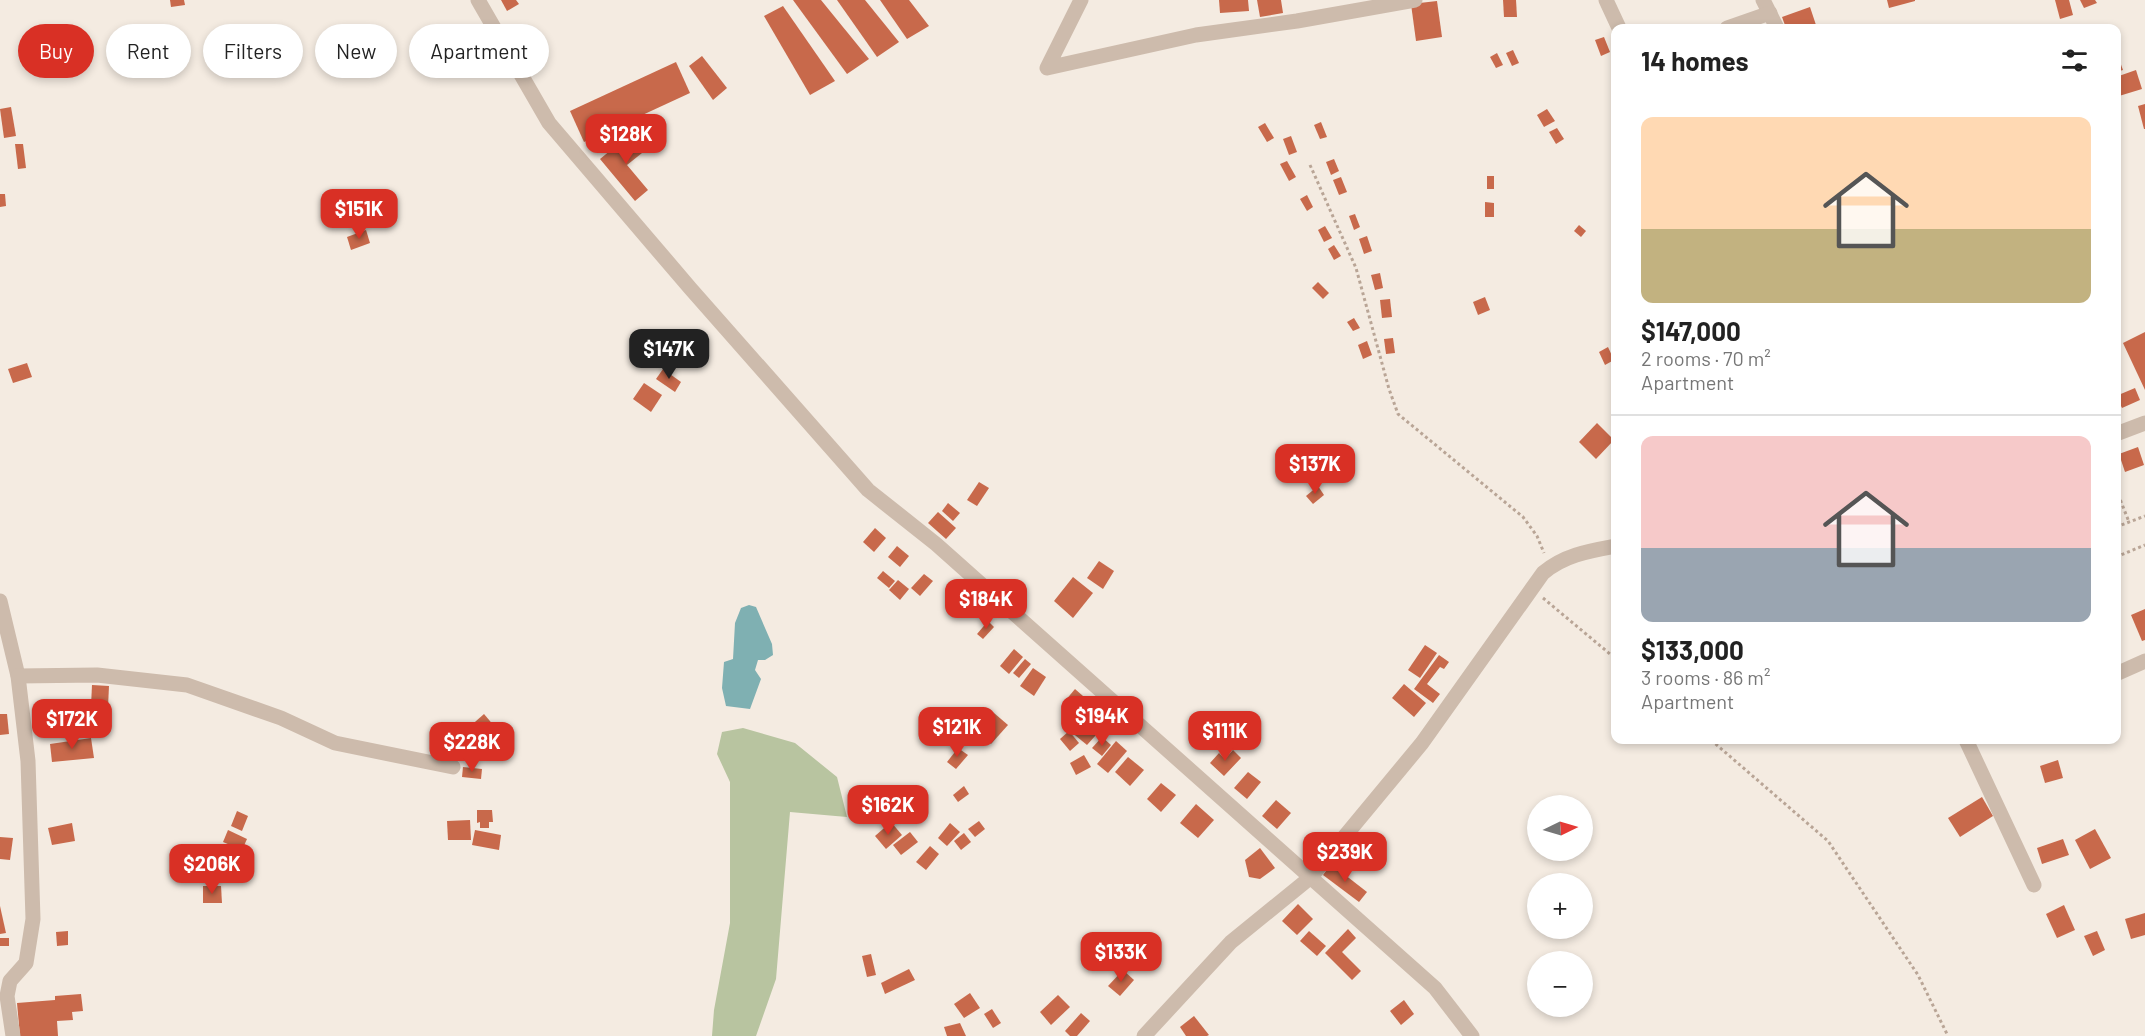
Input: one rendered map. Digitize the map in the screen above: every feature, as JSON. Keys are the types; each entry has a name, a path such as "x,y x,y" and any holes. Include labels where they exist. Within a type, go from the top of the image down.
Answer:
{"street":[{"path":"478,0 549,123 690,288 868,490 936,544 1435,988 1472,1036"},
{"path":"1081,0 1047,68 1196,35 1297,21 1416,0"},
{"path":"1606,0 1617,24"},
{"path":"1735,24 1767,7 1775,24"},
{"path":"2121,432 2145,423"},
{"path":"1144,1036 1231,942 1311,877 1422,743 1532,588 1549,568 1580,552 1611,547"},
{"path":"0,601 18,676 28,761 33,919 27,963 10,981 7,996 14,1036"},
{"path":"2121,672 2145,661"},
{"path":"18,676 97,675 187,685 280,718 335,743 453,766"},
{"path":"1971,744 2034,885"}],"path":[{"path":"1311,165 1356,268 1398,414 1523,517 1541,544 1549,568"},
{"path":"2121,502 2129,522"},
{"path":"2121,525 2145,516"},
{"path":"2121,555 2145,544"},
{"path":"1532,588 1611,654"},
{"path":"1716,744 1828,841 1917,975 1948,1036"}],"green space":[{"path":"743,728 795,743 837,777 847,817 790,812 776,979 756,1036 712,1036 714,1010 730,923 730,782 717,754 722,732"}],"water":[{"path":"749,605 756,607 772,644 773,655 765,660 758,660 755,670 761,679 750,709 726,706 722,688 724,662 733,659 735,623 741,608"}],"building":[{"path":"170,0 184,0 185,5 171,7"},
{"path":"501,0 516,0 519,4 507,11"},
{"path":"793,0 821,0 869,59 847,74"},
{"path":"837,0 865,0 899,42 877,57"},
{"path":"880,0 909,0 929,26 907,39"},
{"path":"1219,0 1248,0 1249,11 1220,13"},
{"path":"1257,0 1281,0 1283,13 1260,17"},
{"path":"1503,0 1516,0 1517,17 1504,17"},
{"path":"1887,0 1915,0 1915,1 1889,8"},
{"path":"2055,0 2069,0 2073,15 2060,19"},
{"path":"2080,0 2095,0 2097,3 2084,8"},
{"path":"1437,1 1442,37 1416,41 1411,4"},
{"path":"783,6 835,81 810,95 764,16"},
{"path":"1810,7 1816,24 1785,24 1782,17"},
{"path":"1604,37 1610,52 1601,56 1595,40"},
{"path":"1513,50 1519,63 1512,66 1506,53"},
{"path":"1497,53 1503,65 1496,68 1490,57"},
{"path":"702,56 727,88 713,100 689,66"},
{"path":"676,62 690,93 584,142 570,111"},
{"path":"2136,70 2142,89 2121,95 2121,75"},
{"path":"2145,104 2145,129 2144,129 2138,106"},
{"path":"11,107 16,136 4,138 0,109"},
{"path":"1547,109 1555,121 1544,127 1537,115"},
{"path":"1321,122 1327,137 1320,139 1314,125"},
{"path":"1265,123 1274,138 1267,142 1258,127"},
{"path":"1557,128 1564,139 1556,144 1549,132"},
{"path":"633,132 647,149 627,165 648,190 635,201 600,159"},
{"path":"1291,136 1297,152 1289,155 1283,139"},
{"path":"15,144 23,144 26,168 18,169"},
{"path":"1334,159 1339,171 1331,175 1326,162"},
{"path":"1287,161 1296,177 1289,181 1280,164"},
{"path":"1487,176 1494,176 1494,189 1487,189"},
{"path":"1341,177 1347,192 1339,195 1333,180"},
{"path":"0,194 5,194 6,206 0,207"},
{"path":"1307,195 1313,207 1307,211 1300,199"},
{"path":"1485,202 1494,203 1494,217 1485,217"},
{"path":"1355,214 1360,227 1354,230 1349,216"},
{"path":"1579,225 1586,231 1581,237 1574,231"},
{"path":"1325,226 1332,238 1324,242 1318,230"},
{"path":"366,230 370,243 351,250 347,237"},
{"path":"1367,236 1372,251 1364,254 1359,239"},
{"path":"1334,245 1341,256 1334,260 1328,249"},
{"path":"1380,273 1383,288 1375,290 1371,275"},
{"path":"1318,282 1329,293 1323,299 1312,288"},
{"path":"1485,297 1490,310 1478,315 1473,302"},
{"path":"1390,299 1392,317 1382,318 1380,300"},
{"path":"1354,318 1360,328 1353,331 1347,322"},
{"path":"2145,332 2145,390 2123,343"},
{"path":"1393,338 1395,353 1386,354 1384,339"},
{"path":"1367,341 1372,355 1363,359 1358,345"},
{"path":"1608,347 1611,362 1605,365 1599,352"},
{"path":"27,363 32,377 13,383 8,369"},
{"path":"663,369 681,382 675,392 656,379"},
{"path":"644,383 662,395 651,412 633,399"},
{"path":"2135,388 2140,400 2122,408 2121,394"},
{"path":"1597,423 1611,437 1611,443 1596,459 1579,442"},
{"path":"2138,447 2144,465 2125,472 2121,453"},
{"path":"979,482 989,488 977,506 967,500"},
{"path":"1318,486 1324,495 1313,504 1306,496"},
{"path":"948,503 960,513 953,521 942,511"},
{"path":"938,512 956,528 946,539 928,523"},
{"path":"875,528 886,538 874,552 863,542"},
{"path":"897,546 909,556 900,567 888,557"},
{"path":"1099,561 1114,571 1103,589 1087,578"},
{"path":"883,571 895,581 889,588 877,578"},
{"path":"924,574 933,581 920,596 911,588"},
{"path":"1073,577 1093,593 1073,618 1054,601"},
{"path":"898,580 909,589 900,600 889,590"},
{"path":"2145,609 2145,640 2142,641 2131,615"},
{"path":"988,621 994,627 983,639 977,634"},
{"path":"1425,645 1437,653 1420,678 1408,670"},
{"path":"1014,649 1023,657 1009,674 1000,666"},
{"path":"1439,655 1449,662 1444,669 1440,667 1427,684 1440,694 1433,703 1414,689"},
{"path":"1025,659 1031,664 1019,678 1013,673"},
{"path":"1033,668 1046,677 1034,696 1020,686"},
{"path":"1404,684 1426,703 1414,717 1392,698"},
{"path":"92,685 109,686 108,707 91,706"},
{"path":"1075,689 1083,696 1073,707 1065,701"},
{"path":"71,701 84,703 83,713 70,711"},
{"path":"1096,701 1113,716 1087,745 1070,731"},
{"path":"994,713 1008,725 991,744 978,732"},
{"path":"0,714 7,714 9,734 0,735"},
{"path":"484,714 495,727 477,742 467,729"},
{"path":"1069,731 1079,743 1070,751 1060,739"},
{"path":"462,736 469,744 459,753 452,746"},
{"path":"1102,737 1111,745 1102,756 1092,748"},
{"path":"91,738 94,758 52,762 50,744"},
{"path":"1116,741 1127,751 1108,773 1097,764"},
{"path":"958,748 968,755 956,769 947,762"},
{"path":"1233,750 1241,758 1224,776 1210,763 1219,753 1225,759"},
{"path":"1084,755 1091,767 1076,775 1070,763"},
{"path":"1128,757 1144,770 1130,786 1115,772"},
{"path":"2058,760 2063,778 2045,783 2040,766"},
{"path":"463,767 482,769 481,779 462,777"},
{"path":"1248,772 1261,782 1247,799 1234,788"},
{"path":"1161,783 1176,795 1161,812 1147,799"},
{"path":"964,786 969,794 958,802 953,795"},
{"path":"1982,797 1993,816 1960,837 1948,818"},
{"path":"1276,800 1291,813 1277,829 1262,816"},
{"path":"1196,804 1214,820 1198,838 1180,823"},
{"path":"477,810 492,810 493,822 489,822 489,828 480,828 480,822 477,823"},
{"path":"237,811 248,816 242,831 231,826"},
{"path":"470,820 471,840 448,840 447,821"},
{"path":"979,821 985,829 975,837 968,829"},
{"path":"891,822 902,835 886,849 875,836"},
{"path":"72,823 75,841 52,845 48,828"},
{"path":"950,823 960,832 947,846 938,838"},
{"path":"2095,829 2111,858 2090,869 2075,840"},
{"path":"228,830 247,839 242,850 223,842"},
{"path":"475,830 501,835 499,850 472,845"},
{"path":"910,832 918,842 901,855 893,845"},
{"path":"964,833 971,842 961,850 954,841"},
{"path":"0,837 13,838 10,860 0,859"},
{"path":"2063,839 2069,855 2042,864 2037,848"},
{"path":"930,846 939,854 926,870 916,862"},
{"path":"1260,848 1275,868 1260,879 1249,877 1245,860"},
{"path":"1331,864 1367,892 1359,902 1323,875"},
{"path":"203,886 221,886 222,903 203,903"},
{"path":"1298,904 1313,919 1297,935 1282,921"},
{"path":"2064,905 2075,930 2057,938 2046,914"},
{"path":"0,906 6,933 0,934"},
{"path":"2145,913 2145,935 2131,939 2125,919"},
{"path":"1348,929 1356,938 1342,952 1361,971 1352,980 1325,953"},
{"path":"68,931 68,945 57,946 56,932"},
{"path":"1309,931 1326,946 1317,956 1300,941"},
{"path":"2097,931 2105,950 2093,956 2084,936"},
{"path":"0,938 9,938 9,946 0,946"},
{"path":"871,954 876,975 867,977 862,956"},
{"path":"909,969 915,980 885,994 881,983"},
{"path":"1123,970 1134,980 1120,996 1108,986"},
{"path":"970,993 980,1008 964,1018 954,1004"},
{"path":"81,994 83,1011 72,1012 73,1020 57,1021 58,1036 20,1036 17,1003 55,1000 55,996"},
{"path":"1058,995 1070,1007 1051,1025 1040,1012"},
{"path":"1404,1000 1414,1014 1401,1025 1390,1011"},
{"path":"992,1009 1001,1023 993,1028 984,1014"},
{"path":"1081,1013 1090,1021 1077,1036 1070,1036 1065,1031"},
{"path":"1194,1016 1209,1035 1186,1036 1180,1027"},
{"path":"960,1023 966,1036 947,1036 944,1027"}]}
